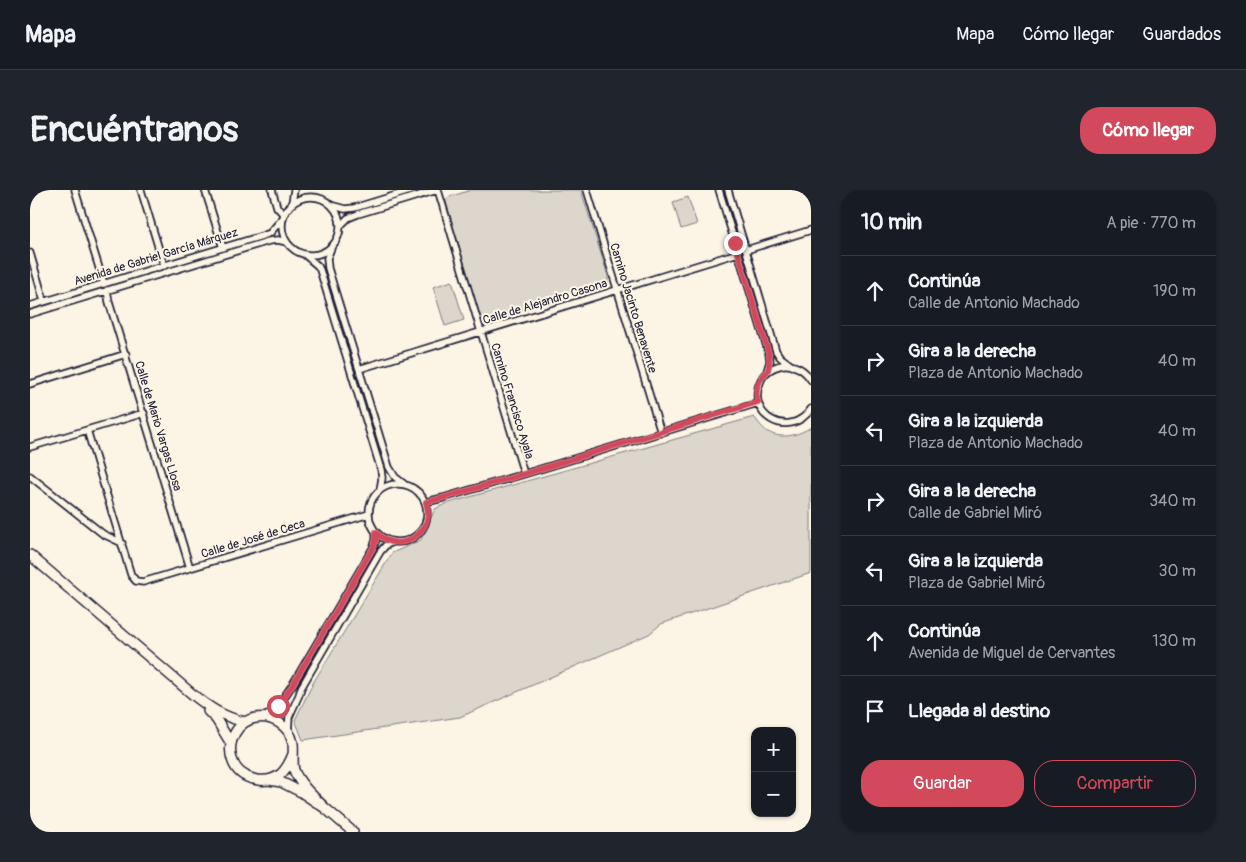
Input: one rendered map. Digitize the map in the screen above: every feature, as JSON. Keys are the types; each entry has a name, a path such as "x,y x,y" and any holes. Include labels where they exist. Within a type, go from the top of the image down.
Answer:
{"main road":[{"path":"30,555 191,693 219,713 245,722"},
{"path":"191,693 216,719 230,742"},
{"path":"325,808 281,782 256,780 245,776 235,766 230,755 230,742 236,730 245,722 254,718 265,717 278,722 288,732 292,742 294,770 298,778 325,808 353,832"},
{"path":"267,780 282,773 289,764 293,754"}],"street":[{"path":"75,190 104,284"},
{"path":"141,190 164,266"},
{"path":"205,190 223,248"},
{"path":"272,190 277,207 283,217"},
{"path":"294,190 292,202 283,217 282,228 290,247 305,254 316,254 332,246"},
{"path":"308,190 317,197"},
{"path":"332,205 345,209 354,208 413,190"},
{"path":"340,226 348,218 358,214 437,190"},
{"name":"Camino Francisco Ayala","path":"437,190 524,474"},
{"name":"Camino Jacinto Benavente","path":"587,190 661,433"},
{"path":"719,190 769,354 770,361 767,371"},
{"path":"728,190 776,351 780,358 792,366"},
{"path":"292,202 301,198 317,197 324,199 332,205 338,214 340,226 338,238 327,258 328,268 389,467 395,477 404,484"},
{"name":"Avenida de Gabriel García Márquez","path":"30,306 270,233 283,217"},
{"path":"746,250 811,230"},
{"name":"Avenida de Gabriel García Márquez","path":"30,314 269,241 287,242"},
{"name":"Calle de Alejandro Casona","path":"359,369 738,253"},
{"path":"30,254 44,302"},
{"path":"305,254 320,270 381,470 380,490"},
{"name":"Calle de Mario Vargas Llosa","path":"107,290 109,302 190,568"},
{"path":"30,384 126,354"},
{"path":"811,380 799,368 786,365 776,366 762,376 757,388 756,397 760,409 765,416 780,423 798,421 809,414 811,409"},
{"path":"426,502 661,433 758,402"},
{"path":"30,447 144,413"},
{"path":"87,430 122,543"},
{"path":"30,476 102,534 122,543"},
{"path":"404,484 420,492 426,502 428,513 425,525 419,534 404,542 393,542 386,540 376,532 369,514 370,506 375,495 380,490 388,485 404,484"},
{"name":"Calle de José de Ceca","path":"122,543 131,575 136,581 143,582 369,514"},
{"path":"265,717 278,706 293,684 373,548 376,532"},
{"path":"288,732 289,716 301,688 380,552 386,545 393,542"}],"shaded area":[{"path":"471,190 581,190 608,276 607,283 487,321 481,319 446,202 446,199 449,197"},
{"path":"688,197 697,224 681,229 673,202"},
{"path":"452,281 464,320 445,326 433,287"},
{"path":"754,417 766,431 779,436 796,434 811,427 811,573 661,624 649,634 460,717 303,740 295,720 313,683 392,553 421,540 435,509 445,504"}],"route":[{"path":"278,706 293,684 373,548 376,532 386,540 393,542 410,540 419,534 425,525 428,513 426,502 758,402 756,397 757,388 762,376 767,371 770,361 769,354 735,243"}]}
